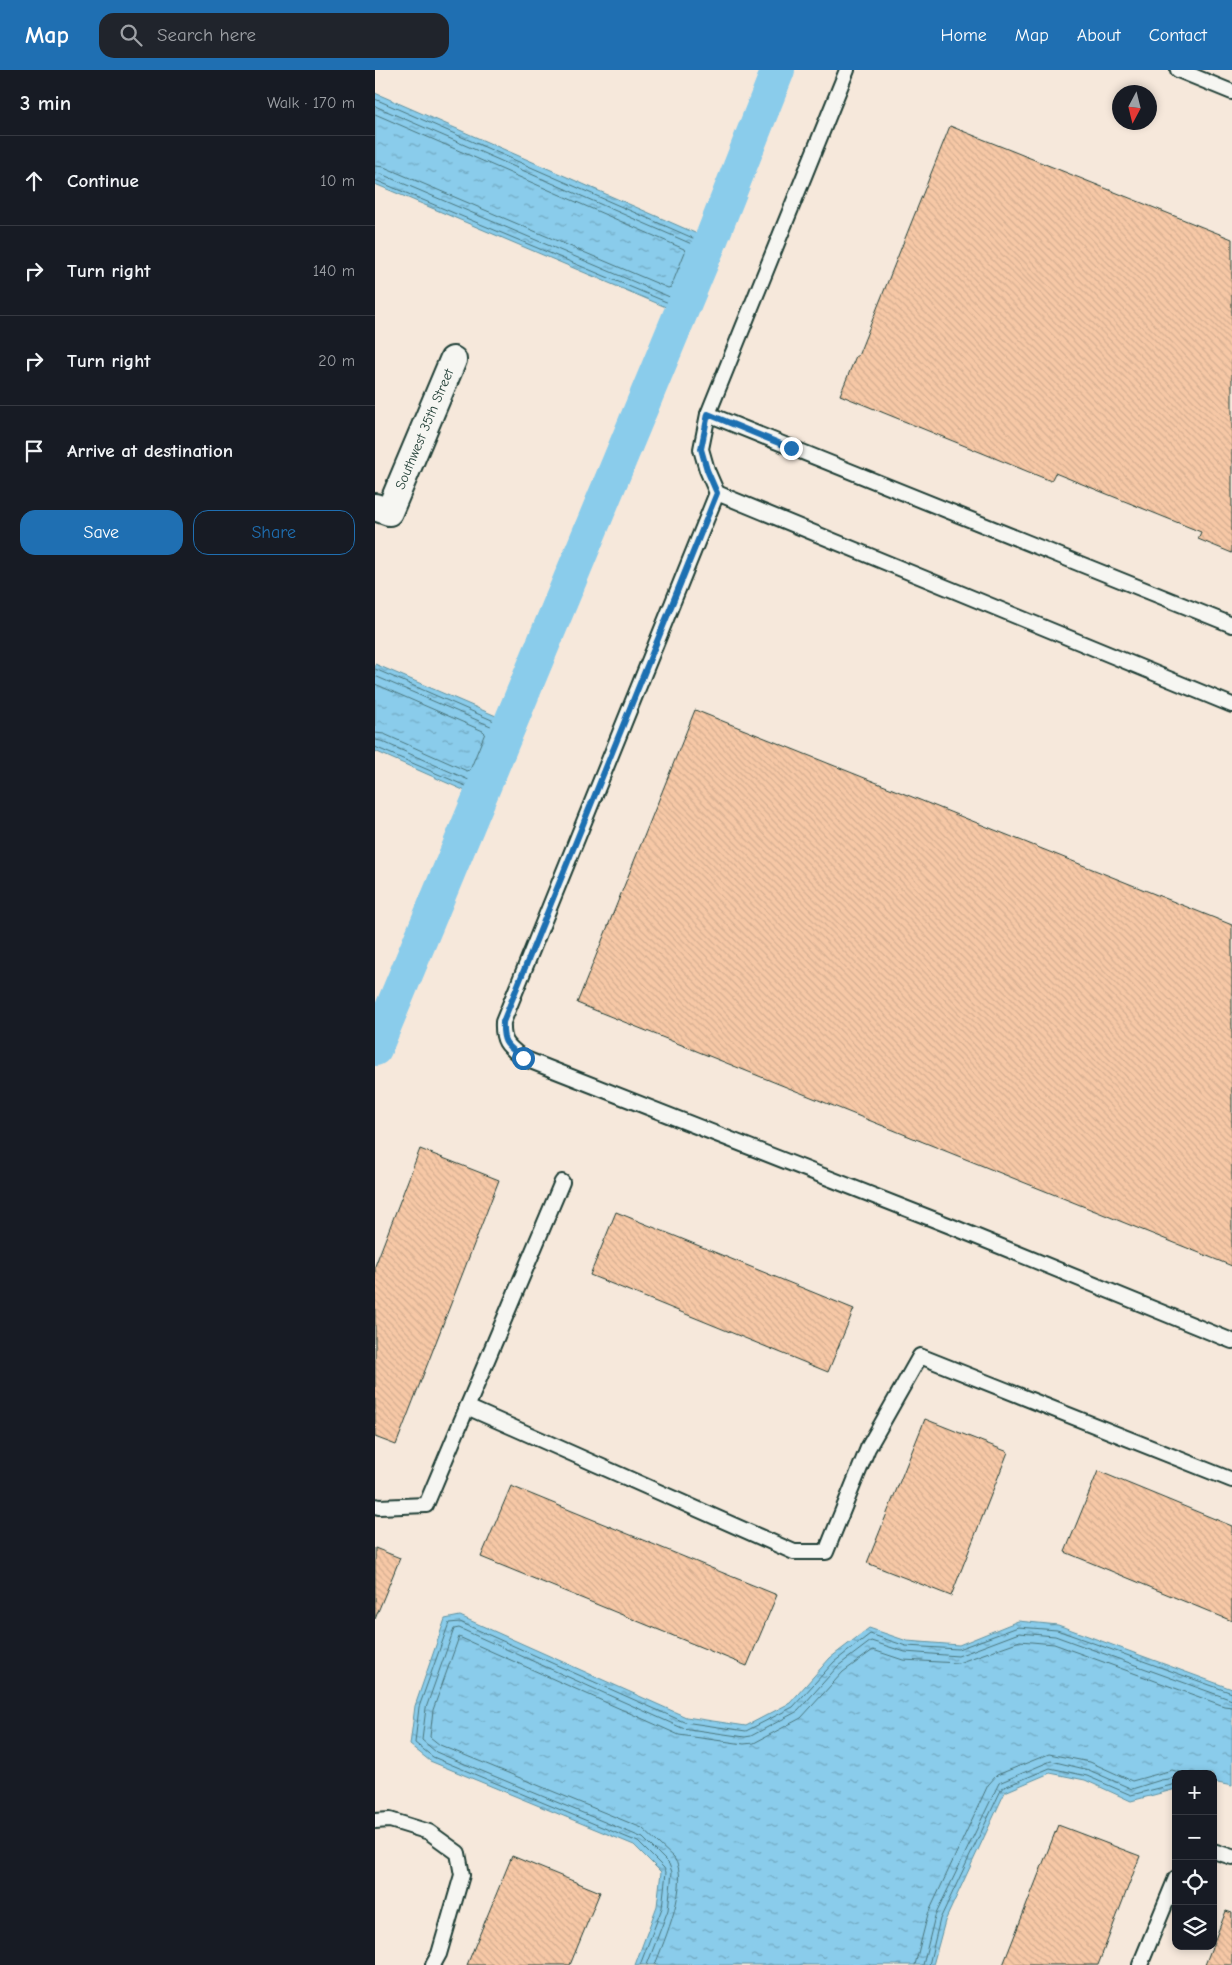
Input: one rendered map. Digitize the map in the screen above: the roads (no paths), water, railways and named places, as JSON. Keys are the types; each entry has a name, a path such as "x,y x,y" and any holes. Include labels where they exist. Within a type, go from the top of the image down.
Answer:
{"street":[{"name":"Southwest 35th Street","path":"375,507 389,512 453,360"}],"lane":[{"path":"847,70 708,414 701,449 707,470 717,493 1232,704"},
{"path":"1179,70 1231,87"},
{"path":"708,414 1232,625"},
{"path":"717,493 503,1022 503,1036 507,1045 523,1058 948,1225 1232,1341"},
{"path":"375,1506 426,1505 562,1182"},
{"path":"467,1407 794,1552 826,1552 868,1448 920,1356 1232,1480"},
{"path":"375,1821 390,1820 429,1832 458,1852 462,1875 439,1954 433,1965"},
{"path":"1217,1852 1232,1857"},
{"path":"1140,1965 1172,1888"}],"water":[{"path":"375,93 711,240 680,313 375,184"},
{"path":"375,664 510,722 479,797 375,751"},
{"path":"460,1616 686,1717 746,1726 790,1703 830,1658 869,1628 907,1641 959,1645 1018,1621 1058,1625 1232,1689 1232,1786 1217,1783 1217,1770 1172,1770 1172,1790 1131,1801 1085,1780 1050,1773 1005,1792 945,1921 933,1965 635,1965 657,1906 661,1872 634,1845 430,1761 410,1745 415,1706 445,1619"}],"waterway":[{"path":"375,1049 711,240 778,70"}]}
